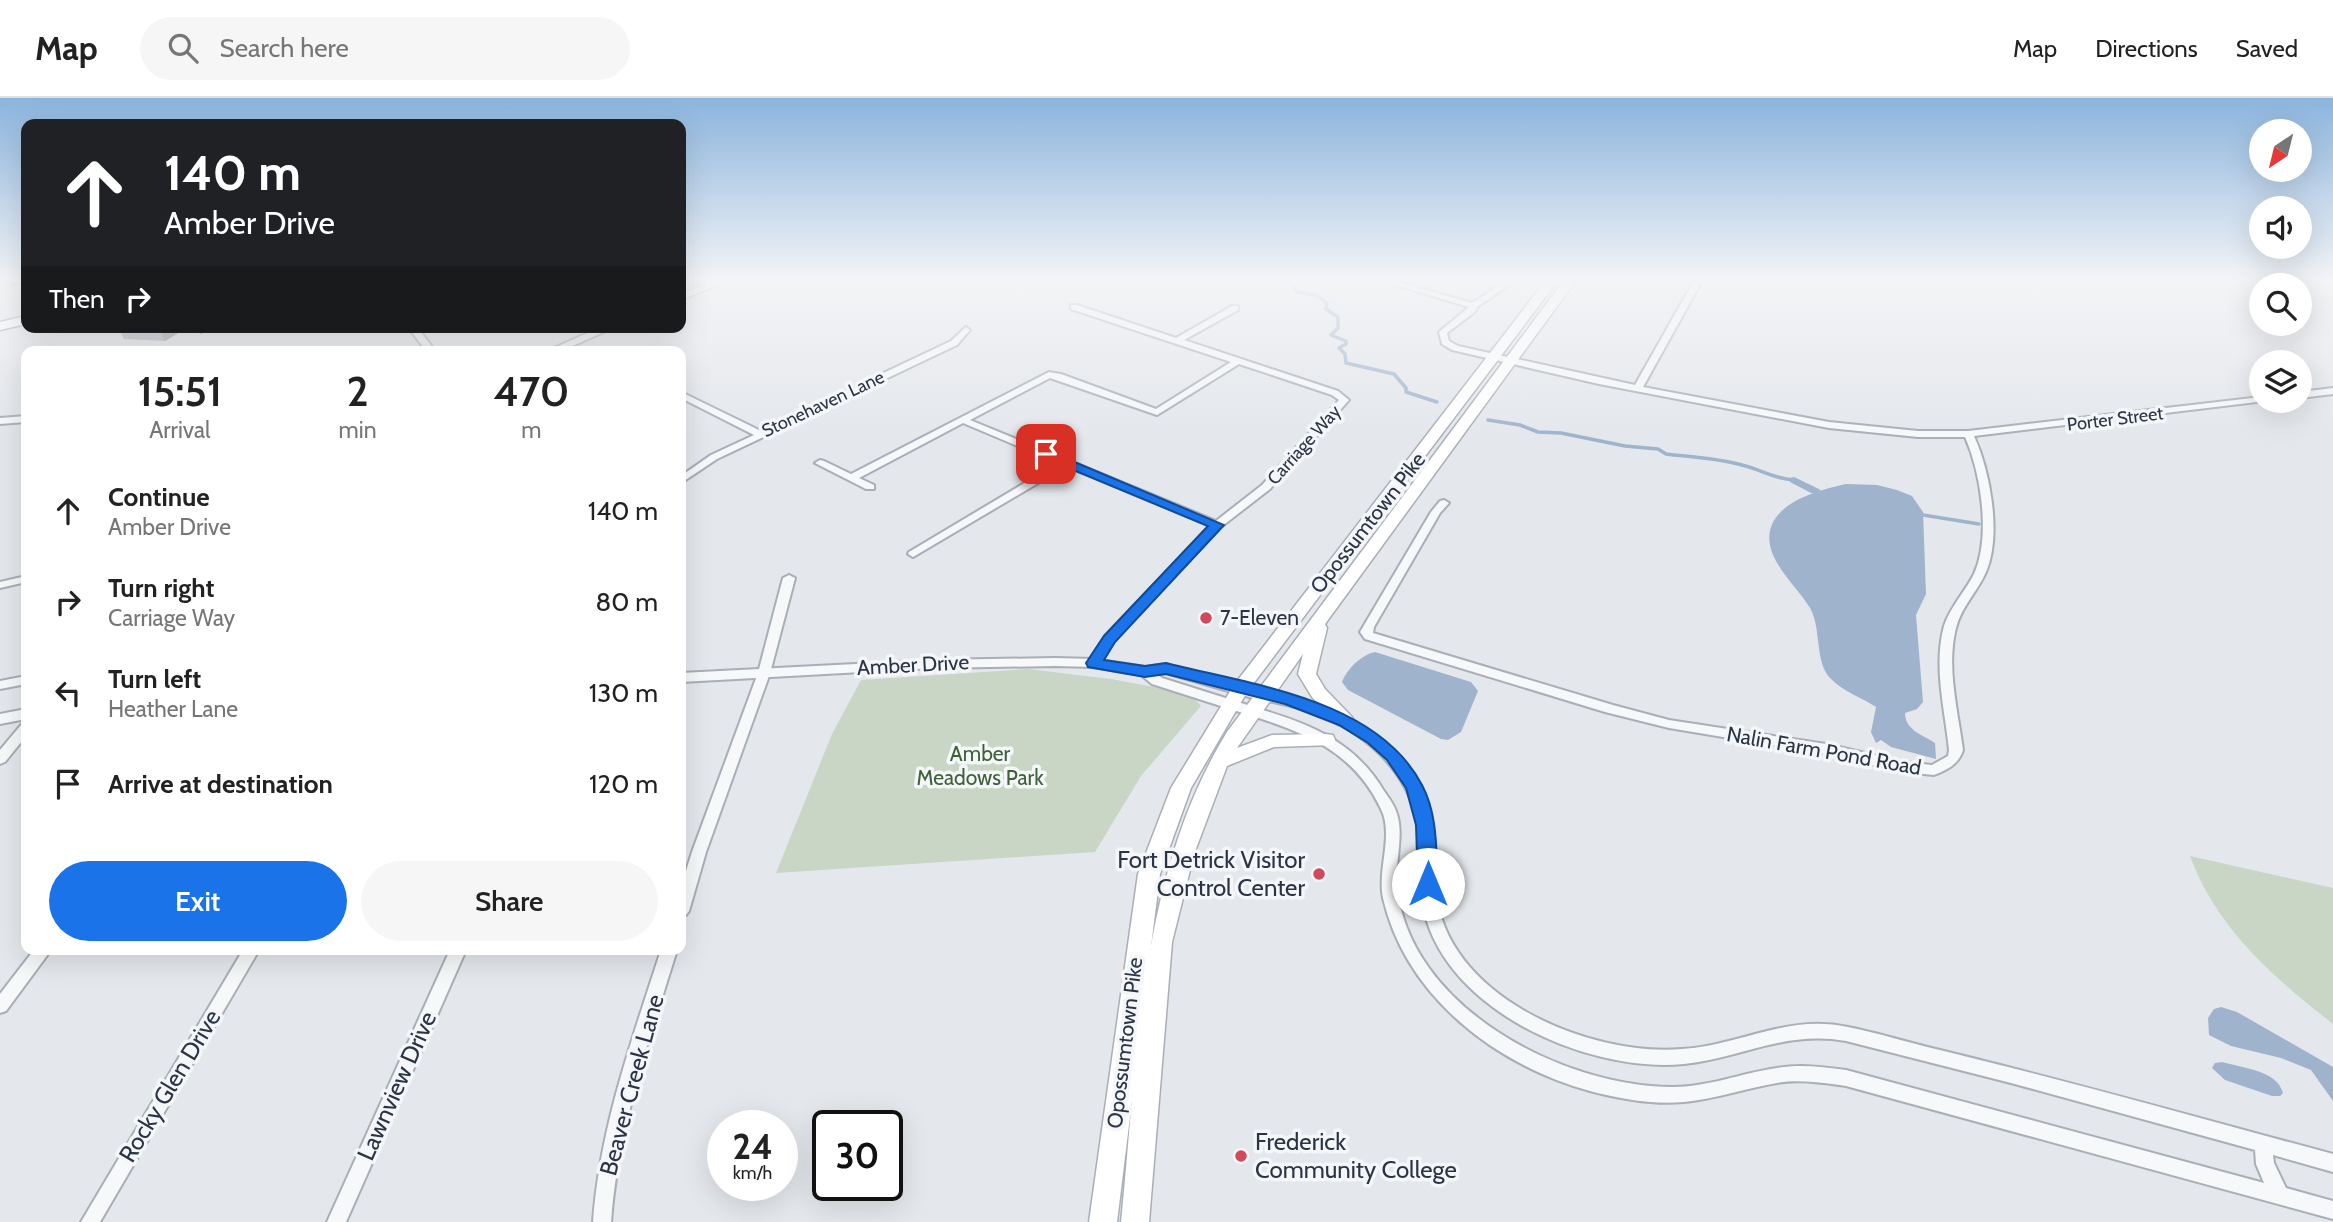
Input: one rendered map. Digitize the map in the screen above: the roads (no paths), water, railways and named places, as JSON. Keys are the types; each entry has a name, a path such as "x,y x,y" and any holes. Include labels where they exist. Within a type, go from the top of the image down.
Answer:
{"main road":[{"name":"Opossumtown Pike","path":"1135,1222 1161,942 1184,854 1219,762 1521,331"},
{"name":"Opossumtown Pike","path":"1103,1222 1132,975 1149,874 1181,788 1235,697 1527,331"},
{"path":"1322,616 1307,674 1318,693 1345,721"},
{"path":"1219,762 1272,741 1326,740"}],"street":[{"name":"Stonehaven Lane","path":"686,477 714,457 954,343 965,331"},
{"name":"Carriage Way","path":"1094,663 1109,639 1217,525 1266,487 1344,400 1335,393 1148,331"},
{"path":"1177,341 1194,331"},
{"path":"1445,331 1443,337 1445,342 1455,348 1599,381 1639,386 1829,425 1918,434 1968,434"},
{"path":"1639,386 1670,331"},
{"path":"564,346 596,333"},
{"path":"852,478 1054,375 1157,412 1238,361"},
{"path":"2312,394 2333,391"},
{"path":"686,398 760,434"},
{"name":"Porter Street","path":"1968,434 2249,401"},
{"path":"0,421 21,419"},
{"path":"962,420 1217,525"},
{"name":"Nalin Farm Pond Road","path":"1444,503 1436,512 1368,627 1366,632 1370,636 1656,721 1826,749 1904,767 1934,770 1954,758 1956,750 1947,659 1951,626 1982,566 1988,535 1979,459 1968,434"},
{"path":"913,554 1067,462"},
{"path":"820,463 870,487"},
{"path":"686,895 764,673 789,579"},
{"path":"0,584 21,580"},
{"name":"Amber Drive","path":"686,678 998,661 1094,663 1145,671 1157,681 1258,703"},
{"path":"0,685 21,681"},
{"path":"1258,703 1290,700 1345,721 1374,738 1393,756 1414,787 1426,825 1435,883 1433,919 1452,957 1470,978 1494,999 1555,1035 1596,1050 1628,1056 1666,1057 1704,1054 1770,1034 1802,1029 1835,1031 1955,1060 2333,1163"},
{"path":"1258,703 1290,723 1326,740 1363,765 1374,780 1391,816 1390,894 1397,920 1430,984 1453,1008 1522,1056 1565,1075 1594,1084 1673,1095 1701,1092 1781,1074 1820,1074 1846,1078 2333,1210"},
{"path":"0,719 21,715"},
{"path":"0,759 21,734"},
{"path":"1390,878 1435,883"},
{"path":"0,1006 39,955"},
{"name":"Rocky Glen Drive","path":"90,1222 248,955"},
{"name":"Lawnview Drive","path":"336,1222 456,955"},
{"name":"Beaver Creek Lane","path":"602,1222 608,1162 618,1118 667,955"},
{"path":"2263,1144 2265,1164 2280,1196"}],"water":[{"path":"1846,484 1877,485 1897,490 1912,496 1923,512 1926,594 1916,615 1923,702 1917,709 1905,713 1911,728 1935,743 1936,759 1891,747 1881,740 1876,743 1871,732 1876,707 1841,687 1826,672 1820,655 1814,616 1773,555 1769,539 1772,525 1779,514 1803,497"},
{"path":"1375,652 1471,682 1478,691 1461,732 1448,740 1441,739 1348,690 1342,682 1347,672 1360,659"},
{"path":"2221,1007 2237,1012 2333,1067 2333,1101 2311,1070 2281,1058 2231,1046 2209,1035 2208,1018 2214,1009"},
{"path":"2215,1063 2249,1068 2274,1079 2283,1093 2280,1096 2272,1096 2225,1080 2212,1068"}],"waterway":[{"path":"1335,331 1331,335 1346,341 1346,344 1339,348 1345,354 1346,363 1394,374 1406,388 1406,392 1437,402"},
{"path":"1488,420 1520,425 1538,432 1561,433 1625,446 1658,449 1666,454 1723,461 1794,480"},
{"path":"1794,480 1815,491"},
{"path":"1923,515 1979,524"}],"place":[{"name":"7-Eleven","path":"1206,618"},
{"name":"Fort Detrick Visitor Control Center","path":"1319,874"},
{"name":"Frederick Community College","path":"1241,1156"}],"park label":[{"name":"Amber Meadows Park","path":"980,766"}]}
